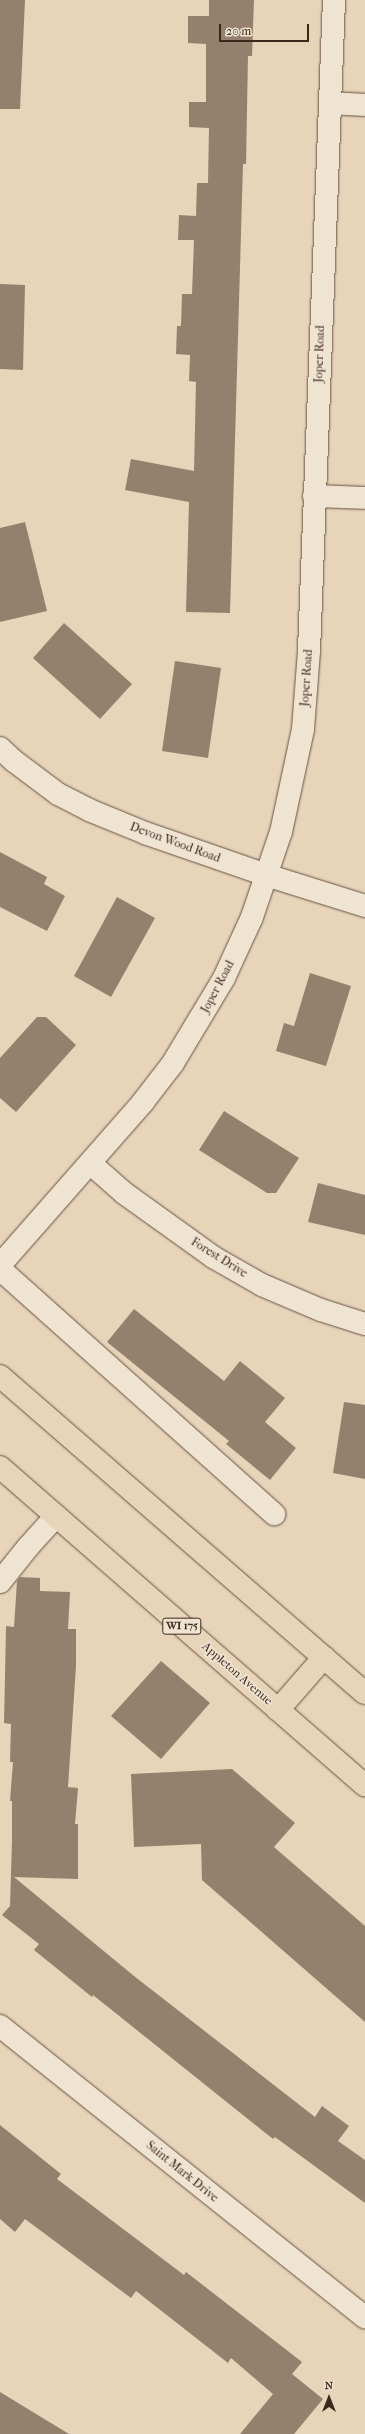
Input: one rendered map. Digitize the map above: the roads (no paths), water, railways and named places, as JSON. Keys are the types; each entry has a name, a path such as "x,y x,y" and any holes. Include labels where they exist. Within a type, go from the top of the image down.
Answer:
{"main road":[{"path":"0,1376 365,1693"},
{"name":"Appleton Avenue","path":"0,1467 365,1785"},
{"path":"278,1710 324,1657"}],"street":[{"name":"Joper Road","path":"0,1265 143,1102 173,1063 199,1022 234,957 252,917 281,832 303,729 309,651 334,0"},
{"path":"330,103 365,105"},
{"path":"314,496 365,498"},
{"name":"Devon Wood Road","path":"0,748 14,761 58,794 89,810 145,833 266,875 365,906"},
{"name":"Forest Drive","path":"90,1163 124,1193 213,1257 269,1288 321,1310 365,1324"},
{"path":"0,1269 274,1514"},
{"path":"0,1582 28,1547 56,1516"},
{"name":"Saint Mark Drive","path":"0,2026 365,2318"}]}
